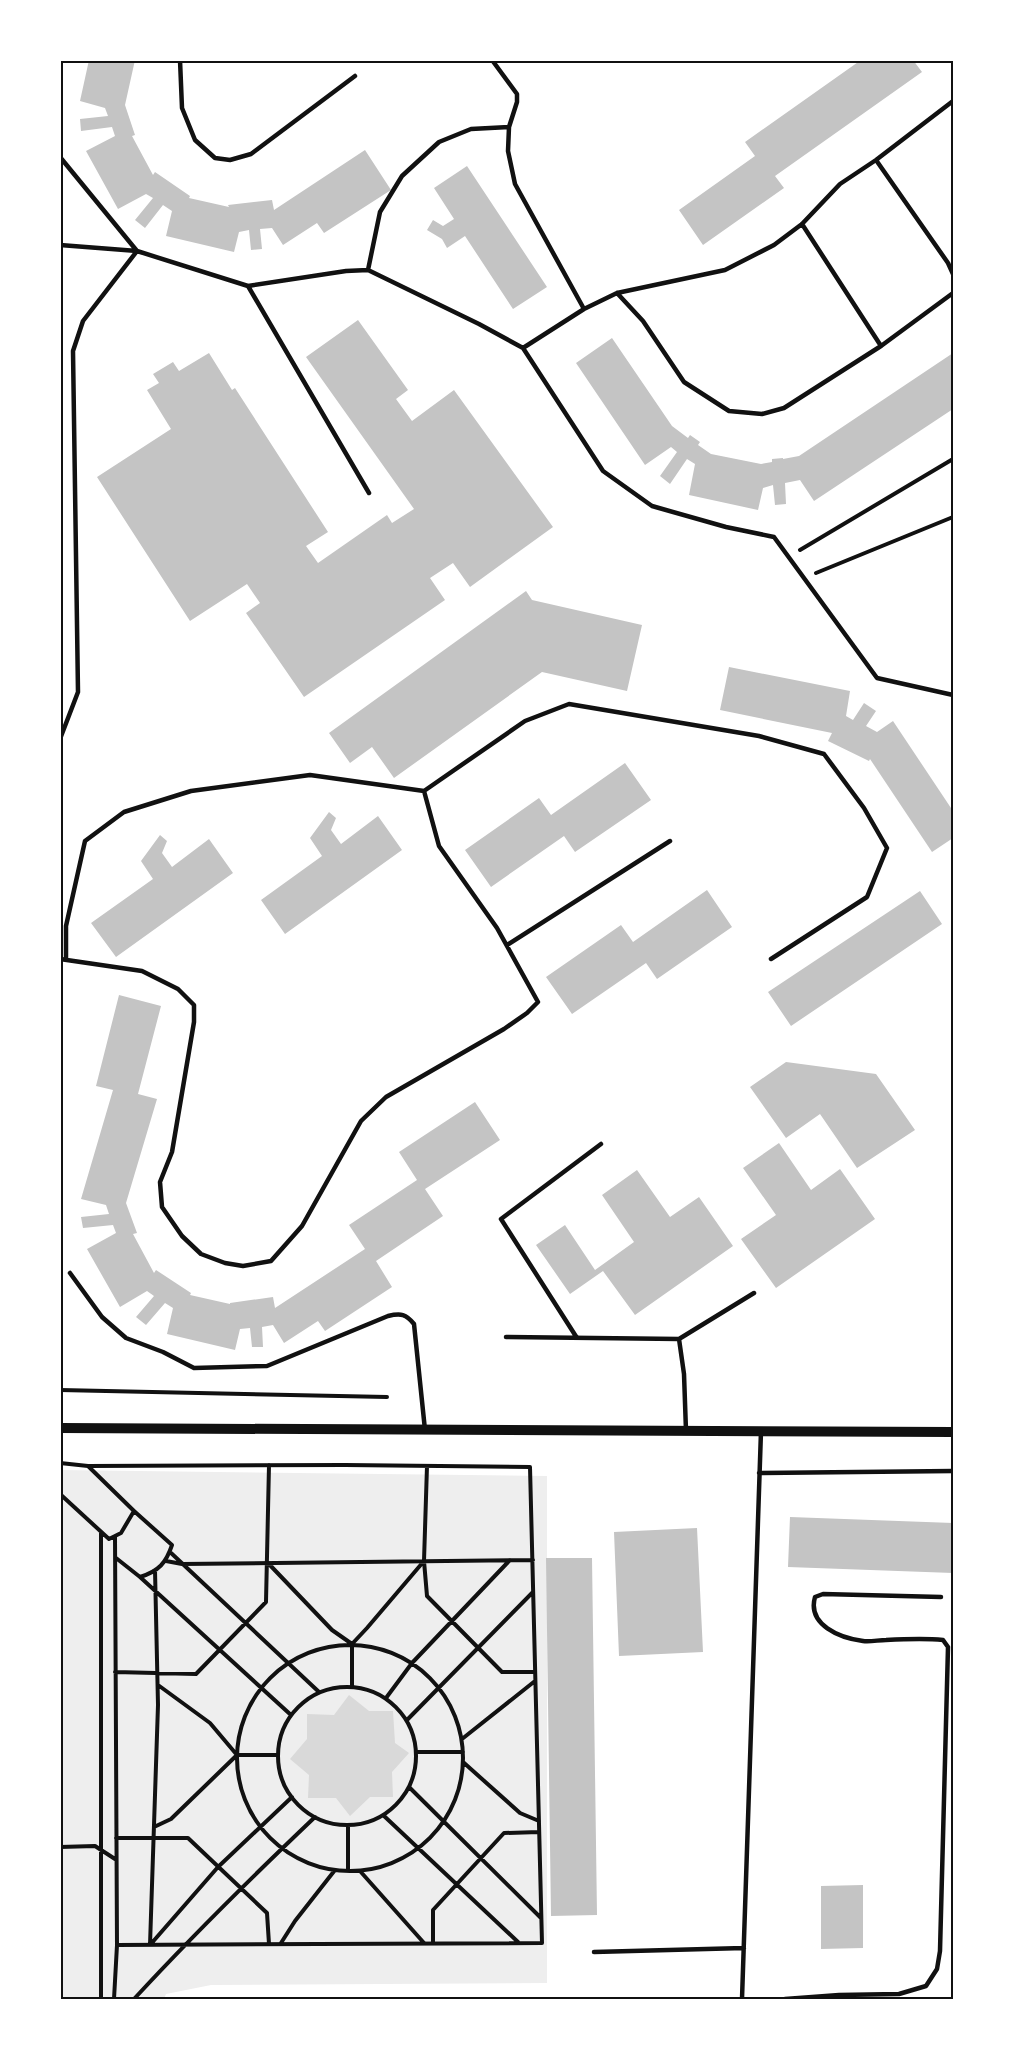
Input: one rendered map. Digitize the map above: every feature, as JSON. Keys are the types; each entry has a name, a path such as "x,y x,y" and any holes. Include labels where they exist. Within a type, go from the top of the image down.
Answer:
{"street":[{"path":"60,1428 953,1432"}],"lane":[{"path":"180,60 182,108 195,140 215,158 230,160 251,154 355,76"},
{"path":"492,60 517,94 517,102 509,127 508,151 515,184 584,309"},
{"path":"523,348 584,309 617,293 725,270 774,244 802,224 840,184 876,160 953,101"},
{"path":"368,270 380,212 402,176 439,142 471,129 509,127"},
{"path":"60,157 137,251"},
{"path":"876,160 948,263 953,274"},
{"path":"802,224 881,346"},
{"path":"60,244 137,251 248,286 346,271 368,270 479,324 523,348 603,471 652,506 726,527 774,537 878,678 953,695"},
{"path":"60,739 78,692 74,351 83,321 137,251"},
{"path":"248,286 369,493"},
{"path":"617,293 643,321 684,382 729,411 762,414 784,408 881,346 953,293"},
{"path":"424,791 439,846 497,928 538,1002 504,1029 386,1097 361,1121 302,1226 271,1261 243,1266 225,1263 201,1254 182,1236 162,1207 160,1182 172,1152 194,1022 194,1005 178,989 142,971 63,959 66,926 85,841 124,812 191,791 310,775 424,791 525,722 570,705 759,736 824,754 864,808 886,848 867,897 771,959"},
{"path":"507,945 670,841"},
{"path":"577,1338 501,1219 601,1144"},
{"path":"70,1273 102,1317 126,1338 163,1352 194,1368 267,1366 388,1316 407,1315 414,1324 425,1430"},
{"path":"506,1337 679,1339 754,1293"},
{"path":"679,1339 684,1374 686,1431"},
{"path":"742,1999 761,1431"},
{"path":"759,1473 953,1471"},
{"path":"785,1999 898,1994 926,1986 937,1969 940,1951 948,1647 943,1640 922,1638 864,1642 854,1639 822,1627 816,1618 813,1605 815,1597 823,1594 942,1597"},
{"path":"594,1952 744,1948"}],"path":[{"path":"789,556 953,459"},
{"path":"804,578 953,517"},
{"path":"60,1390 387,1396"},
{"path":"60,1463 88,1466 530,1467 542,1942 117,1945"},
{"path":"115,1672 196,1674 266,1602 269,1465"},
{"path":"88,1466 172,1545 166,1561 155,1570 140,1577"},
{"path":"427,1466 424,1561 427,1596 502,1672 535,1672"},
{"path":"60,1494 109,1539 121,1533 134,1511"},
{"path":"101,1533 101,1999"},
{"path":"114,1999 117,1945 115,1536"},
{"path":"170,1552 319,1692"},
{"path":"115,1558 156,1591 291,1715"},
{"path":"386,1698 412,1663 510,1560"},
{"path":"166,1561 182,1564 533,1560"},
{"path":"352,1686 351,1644 368,1628 424,1561"},
{"path":"267,1562 332,1630 351,1644"},
{"path":"150,1945 158,1685 155,1570"},
{"path":"407,1720 533,1591"},
{"path":"351,1644 383,1649 412,1663 438,1687 453,1711 462,1739 463,1752 460,1782 454,1802 432,1836 417,1849 390,1864 360,1871 335,1870 307,1863 282,1848 260,1827 250,1810 242,1793 237,1755 240,1731 248,1708 261,1688 287,1664 318,1649 351,1644"},
{"path":"462,1739 536,1681"},
{"path":"158,1685 210,1723 237,1755"},
{"path":"352,1686 386,1698 407,1720 417,1752 415,1770 409,1787 398,1803 383,1815 366,1822 348,1825 325,1821 300,1806 292,1797 280,1774 278,1755 282,1734 291,1715 303,1702 319,1692 352,1686"},
{"path":"417,1752 463,1752"},
{"path":"154,1827 171,1819 237,1755 278,1755"},
{"path":"463,1762 520,1813 539,1821"},
{"path":"409,1787 541,1918"},
{"path":"150,1945 218,1867 292,1797"},
{"path":"383,1815 518,1943"},
{"path":"134,1999 184,1945 315,1817"},
{"path":"348,1825 348,1871"},
{"path":"433,1943 433,1910 480,1858 504,1833 539,1832"},
{"path":"116,1838 188,1838 267,1913 269,1944"},
{"path":"60,1847 95,1846 116,1860"},
{"path":"280,1944 335,1870"},
{"path":"360,1871 424,1943"}],"shaded area":[{"path":"60,1470 547,1476 547,1983 211,1985 166,1994 164,1999 60,1999"},
{"path":"349,1695 369,1711 393,1711 395,1743 409,1753 392,1772 393,1797 370,1797 350,1816 336,1798 308,1798 309,1775 290,1759 307,1739 307,1714 334,1715"}],"building":[{"path":"89,60 135,60 125,105 135,135 132,136 153,175 155,172 190,196 189,198 229,207 228,205 272,200 274,210 365,150 391,190 324,233 317,223 283,245 272,228 260,229 262,249 251,250 249,230 239,232 234,252 166,236 172,211 163,205 145,228 135,220 153,198 146,194 118,209 86,151 115,136 112,127 81,131 80,119 108,116 105,108 80,101"},
{"path":"861,60 913,60 922,72 775,176 784,188 703,245 679,210 755,156 745,142"},
{"path":"467,166 547,287 513,309 465,236 447,248 442,239 427,230 433,220 443,226 454,219 434,188"},
{"path":"358,320 408,390 396,399 412,421 454,390 553,527 470,587 453,563 430,578 445,600 304,697 246,613 260,603 247,584 190,621 97,477 171,429 147,390 159,383 153,374 173,362 179,371 209,353 232,390 235,388 328,532 306,546 318,563 387,515 392,523 414,509 306,357"},
{"path":"612,338 672,426 688,438 690,435 700,442 698,445 711,454 761,464 772,462 772,459 799,456 953,353 953,409 814,501 800,480 785,483 786,504 775,505 773,485 763,488 758,510 689,495 695,464 687,459 670,484 660,476 677,452 671,447 645,465 576,363"},
{"path":"526,591 532,600 642,625 627,691 542,672 394,778 372,747 350,763 329,733"},
{"path":"729,667 850,691 846,716 853,720 864,703 876,711 866,726 877,732 893,721 953,811 953,838 932,852 870,759 869,761 828,741 832,733 720,710"},
{"path":"625,763 651,800 575,852 564,836 491,887 465,850 539,798 551,815"},
{"path":"329,812 336,818 331,830 341,844 378,816 402,850 285,934 261,900 322,856 310,838"},
{"path":"160,835 167,841 162,853 172,867 209,839 233,873 116,957 91,923 153,879 141,861"},
{"path":"707,890 732,927 657,979 646,963 572,1014 546,977 621,925 633,942"},
{"path":"920,891 942,924 791,1026 768,992"},
{"path":"119,995 161,1006 138,1094 157,1099 126,1203 137,1233 133,1234 154,1273 156,1270 191,1293 190,1295 230,1304 273,1297 275,1308 365,1249 349,1225 417,1180 399,1152 475,1102 500,1140 425,1189 443,1216 376,1261 392,1287 325,1331 318,1321 284,1343 273,1325 262,1327 263,1347 252,1347 250,1328 240,1329 235,1350 167,1334 173,1308 165,1303 146,1325 136,1317 154,1296 147,1291 120,1307 87,1249 116,1233 113,1225 83,1228 81,1217 109,1214 106,1205 81,1199 113,1090 96,1086"},
{"path":"786,1062 876,1074 915,1130 857,1168 820,1114 786,1138 750,1087"},
{"path":"779,1143 811,1190 840,1169 875,1219 776,1288 741,1239 776,1215 743,1168"},
{"path":"637,1170 670,1217 699,1197 733,1246 635,1315 603,1271 570,1294 536,1245 565,1225 595,1270 634,1242 602,1195"},
{"path":"790,1517 953,1523 953,1573 788,1567"},
{"path":"697,1528 703,1652 619,1656 614,1532"},
{"path":"546,1558 592,1558 597,1915 551,1916"},
{"path":"863,1885 863,1948 821,1949 821,1886"}]}
